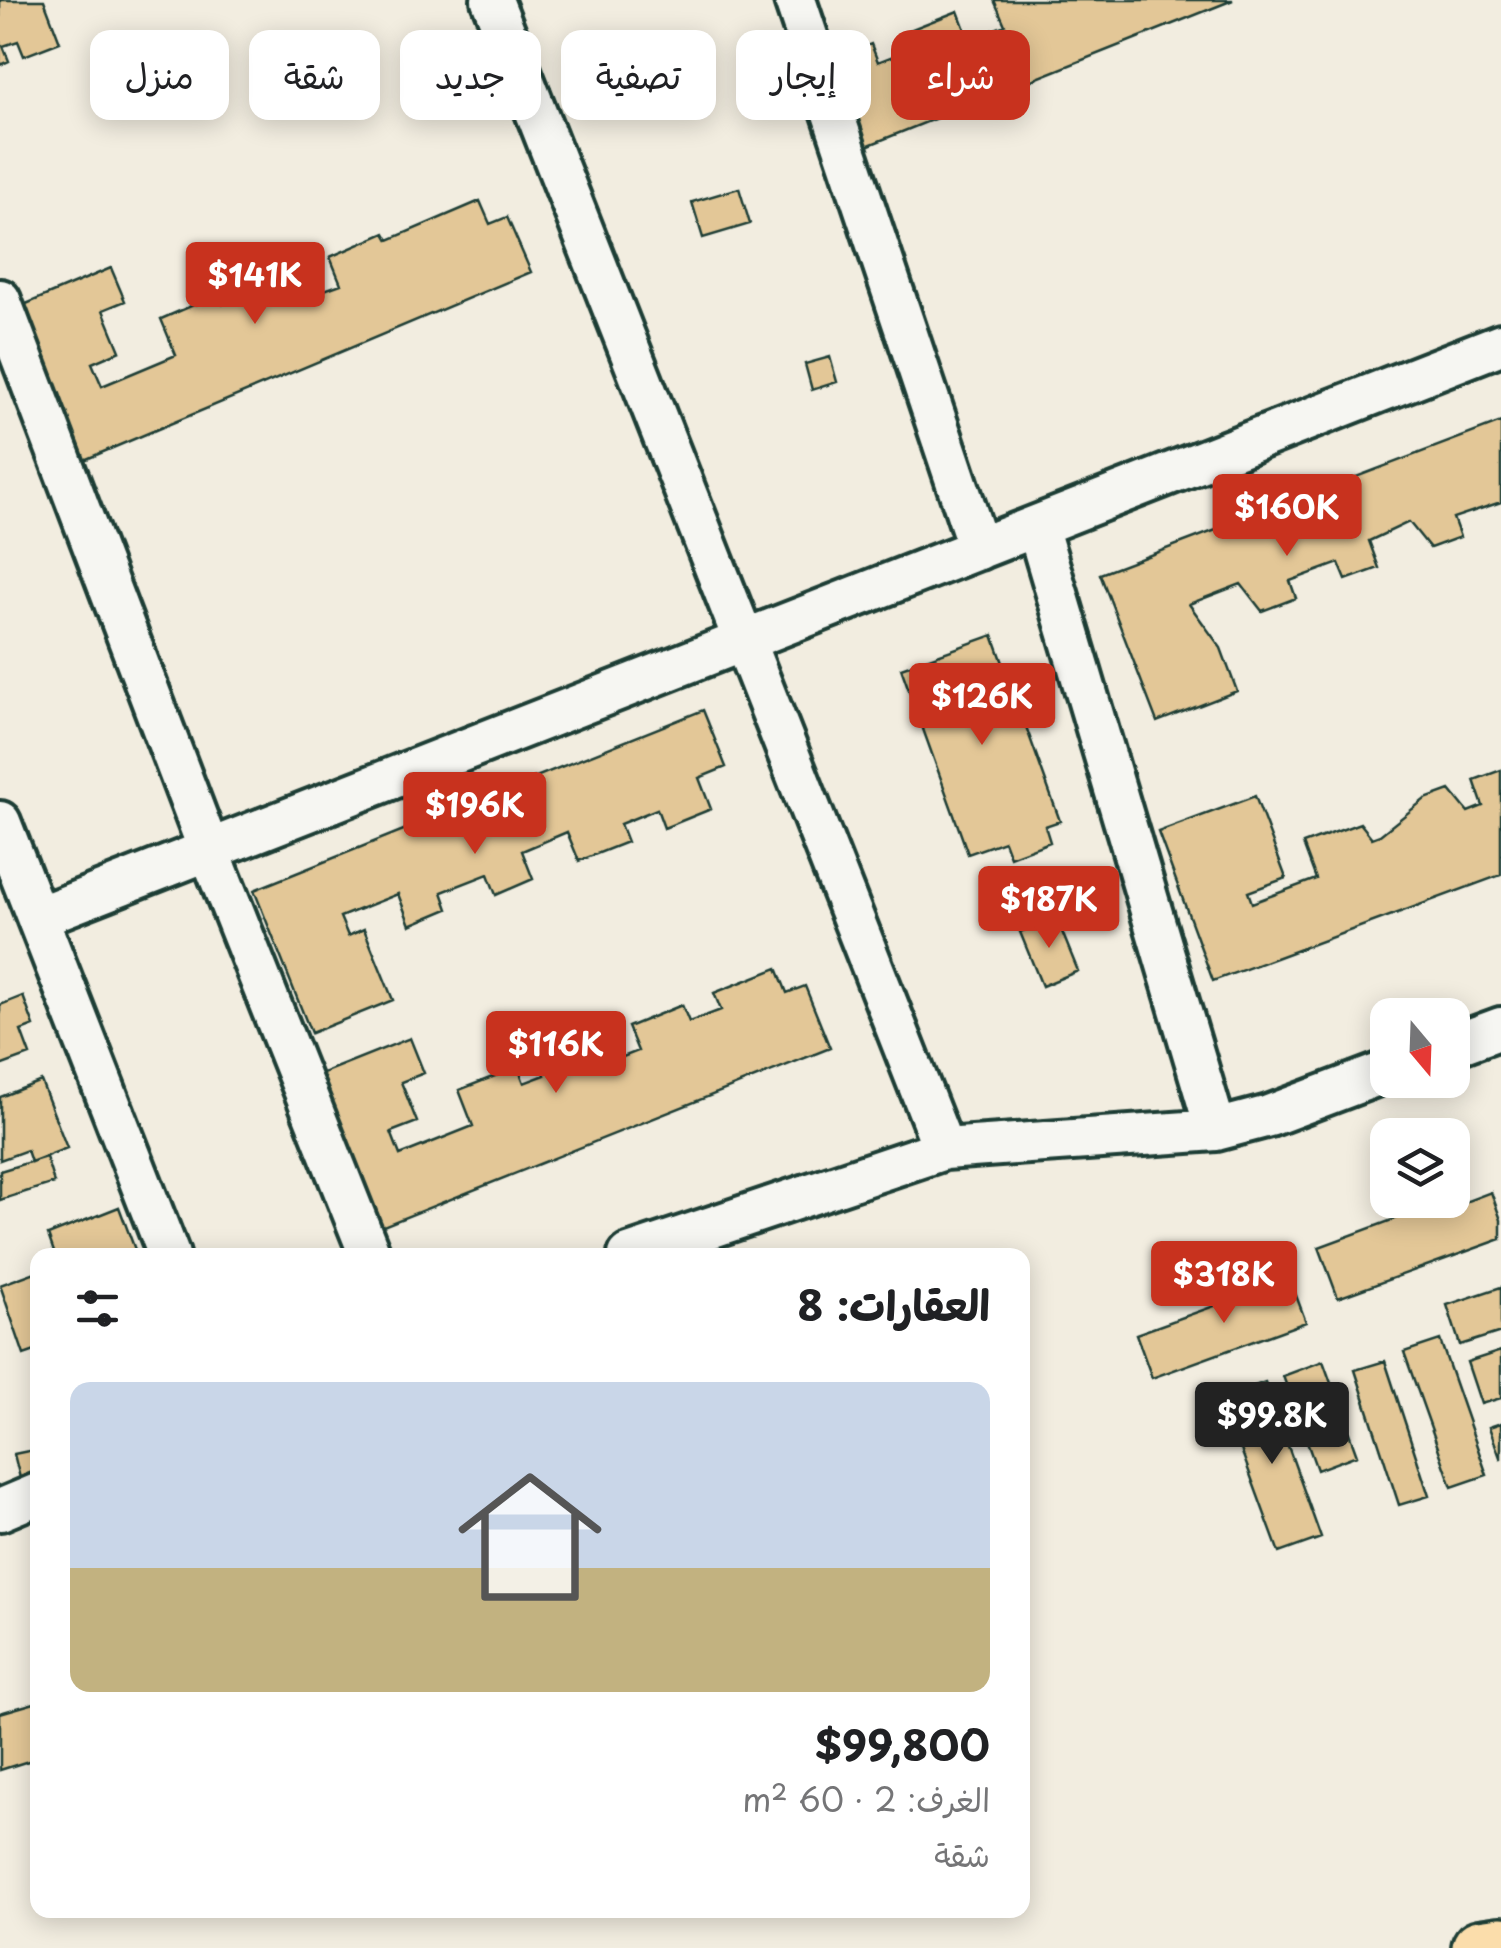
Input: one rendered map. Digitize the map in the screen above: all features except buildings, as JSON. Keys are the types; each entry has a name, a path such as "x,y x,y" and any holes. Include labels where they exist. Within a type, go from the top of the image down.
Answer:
{"highway":[{"path":"1480,1948 1501,1945"}],"street":[{"path":"492,0 944,1148"},
{"path":"794,0 978,548"},
{"path":"0,300 209,850 367,1248"},
{"path":"38,917 1501,344"},
{"path":"1037,526 1216,1130"},
{"path":"0,822 165,1248"},
{"path":"1470,1039 1501,1028"},
{"path":"650,1248 944,1148 1216,1130 1269,1116 1370,1078"},
{"path":"0,1510 30,1497"}]}
